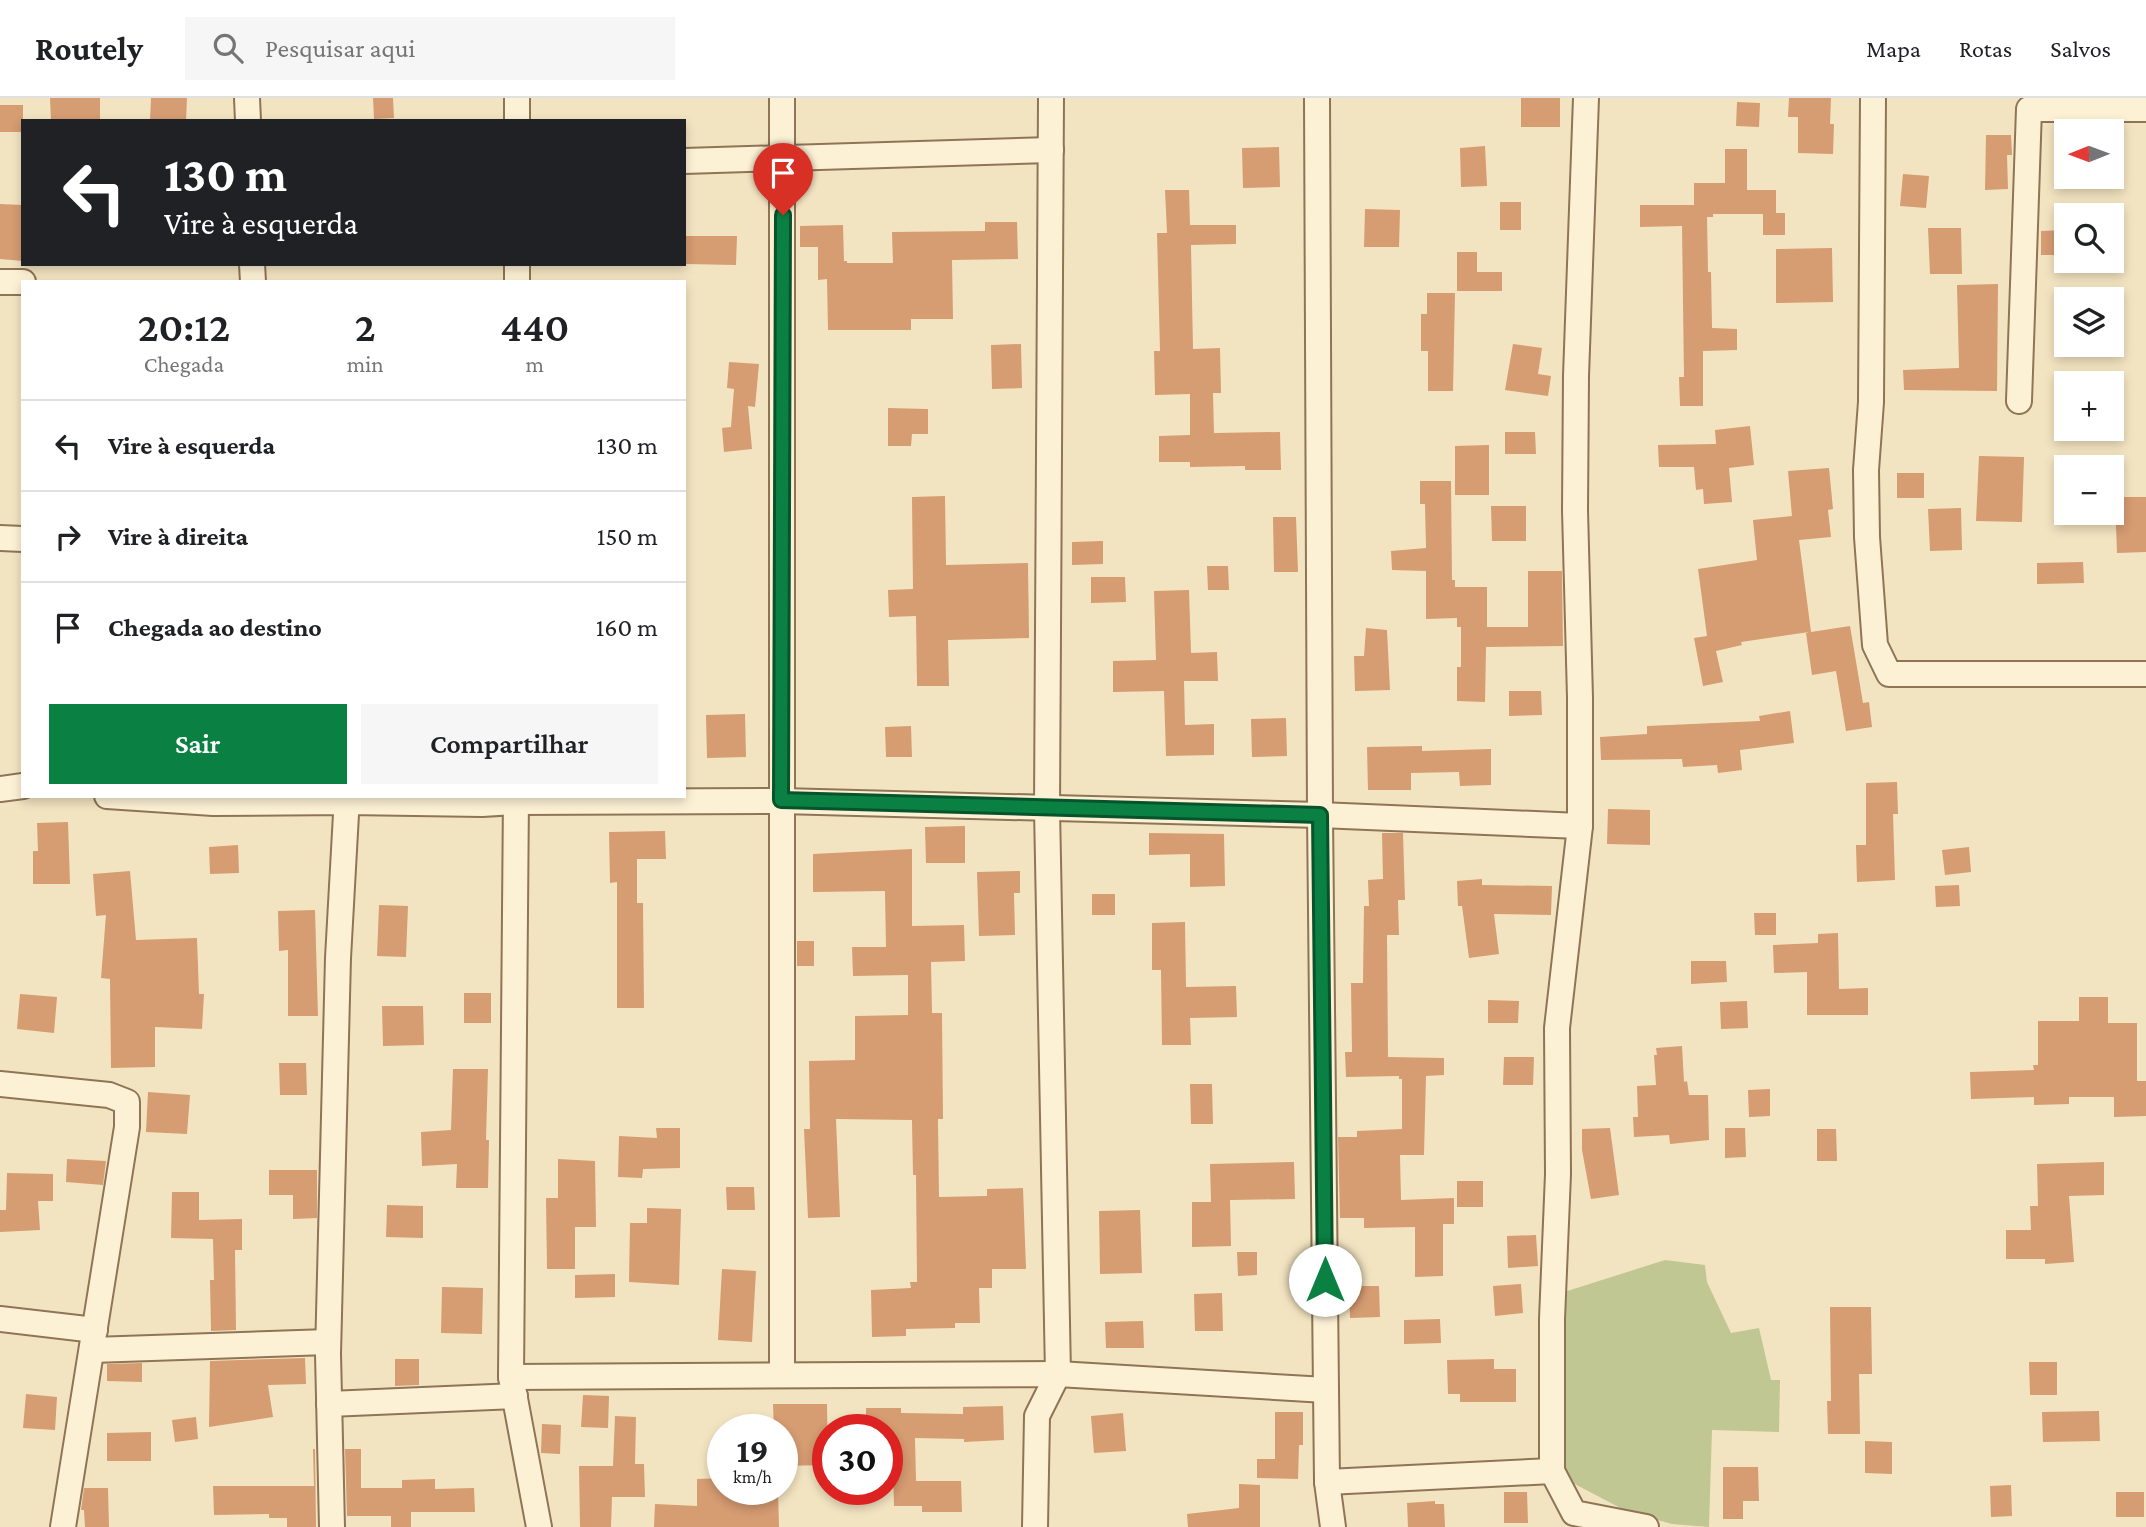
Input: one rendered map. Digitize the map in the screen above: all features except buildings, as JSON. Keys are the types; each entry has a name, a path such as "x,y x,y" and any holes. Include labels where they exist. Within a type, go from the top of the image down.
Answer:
{"street":[{"path":"247,98 248,119"},
{"path":"517,98 517,119"},
{"path":"782,98 782,1375"},
{"path":"1035,1527 1037,1416 1058,1374 1047,809 1051,98"},
{"path":"1317,98 1326,1390 1328,1482 1333,1527"},
{"path":"1586,98 1576,376 1575,510 1580,826 1557,1028 1558,1174 1552,1319 1552,1471 1574,1520 1646,1527"},
{"path":"1873,98 1871,402 1866,470 1867,537 1875,645 1889,674 2146,674"},
{"path":"2019,401 2029,109 2146,109"},
{"path":"686,161 1051,150"},
{"path":"0,282 21,282"},
{"path":"0,538 21,539"},
{"path":"0,789 21,786"},
{"path":"137,798 213,803 347,799 482,804 516,799 781,800 1320,815 1580,826"},
{"path":"332,1527 328,1342 338,958 347,799"},
{"path":"516,799 513,1387 539,1527"},
{"path":"0,1084 109,1095 127,1102 127,1127 63,1527"},
{"path":"0,1319 94,1340 328,1342"},
{"path":"329,1404 513,1387 782,1375 1058,1374 1326,1390"},
{"path":"1328,1482 1552,1471"}],"green space":[{"path":"1665,1260 1705,1265 1707,1282 1731,1333 1759,1328 1771,1380 1780,1380 1779,1432 1712,1430 1709,1527 1672,1524 1628,1512 1569,1481 1560,1460 1561,1293"}],"route":[{"path":"783,215 781,800 1320,815 1325,1280"}]}
